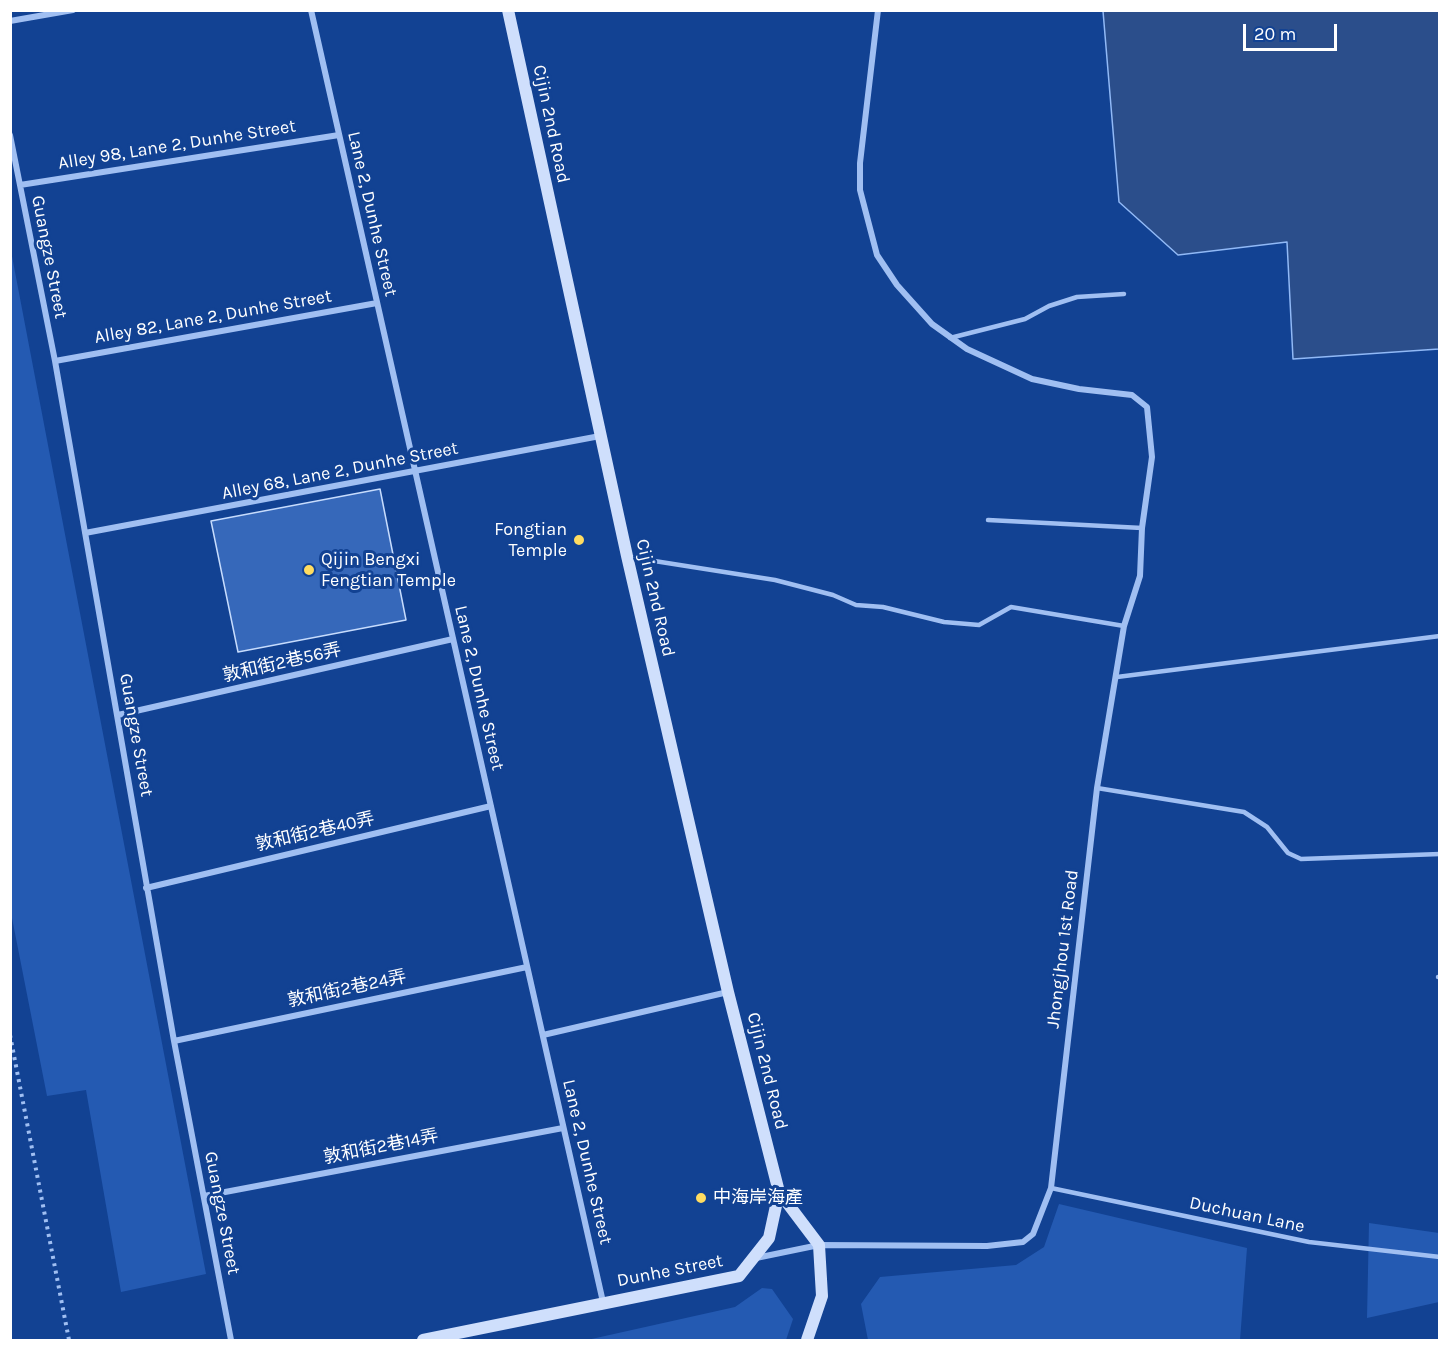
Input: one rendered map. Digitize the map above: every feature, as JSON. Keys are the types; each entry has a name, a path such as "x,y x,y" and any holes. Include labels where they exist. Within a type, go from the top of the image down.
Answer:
{"street":[{"path":"10,21 73,10"},
{"name":"Lane 2, Dunhe Street","path":"311,10 603,1302"},
{"name":"Cijin 2nd Road","path":"508,10 627,556 728,992 779,1192"},
{"path":"878,10 860,163 860,190 866,218 877,255 897,285 932,324 950,338"},
{"name":"Guangze Street","path":"10,135 55,361 118,715 146,888 231,1341"},
{"name":"Alley 98, Lane 2, Dunhe Street","path":"20,185 339,135"},
{"name":"Alley 82, Lane 2, Dunhe Street","path":"55,361 377,303"},
{"name":"Jhongjhou 1st Road","path":"756,1258 819,1245 987,1246 1023,1242 1033,1234 1051,1188 1096,788 1124,626 1140,576 1142,528 1152,457 1147,407 1132,395 1079,389 1032,379 967,349 950,338"},
{"name":"Alley 68, Lane 2, Dunhe Street","path":"85,533 600,436"},
{"name":"敦和街2巷56弄","path":"118,715 453,639"},
{"name":"敦和街2巷40弄","path":"146,888 491,806"},
{"name":"敦和街2巷24弄","path":"174,1041 527,967"},
{"path":"543,1035 728,992"},
{"name":"敦和街2巷14弄","path":"204,1196 563,1128"},
{"path":"779,1192 819,1245 822,1296 807,1341"},
{"name":"Dunhe Street","path":"423,1341 603,1302 739,1276 756,1258 769,1238 779,1192"}],"lane":[{"path":"950,338 1025,319 1049,306 1077,297 1124,294"},
{"path":"988,520 1142,528"},
{"path":"627,556 775,580 833,595 855,605 883,607 944,622 979,625 1011,607 1124,626"},
{"path":"1117,677 1440,636"},
{"path":"1096,788 1244,812 1267,827 1288,853 1301,859 1440,854"},
{"name":"Duchuan Lane","path":"1051,1188 1309,1242 1440,1257"}],"path":[{"path":"10,1035 69,1341"}],"shaded area":[{"path":"1103,11 1439,11 1439,349 1293,359 1287,242 1178,255 1119,202"},
{"path":"11,251 206,1274 121,1292 86,1090 47,1096 11,913"},
{"path":"1059,1204 1247,1248 1240,1340 868,1340 861,1304 880,1277 1016,1265 1044,1247"},
{"path":"1369,1223 1439,1233 1439,1302 1367,1318"},
{"path":"762,1288 772,1289 793,1319 786,1340 587,1340 735,1307"}],"building":[{"name":"Qijin Bengxi Fengtian Temple","path":"380,489 406,620 238,652 211,521"}],"place":[{"name":"Fongtian Temple","path":"579,540"},
{"name":"Qijin Bengxi Fengtian Temple","path":"309,570"},
{"name":"中海岸海產","path":"701,1198"}]}
